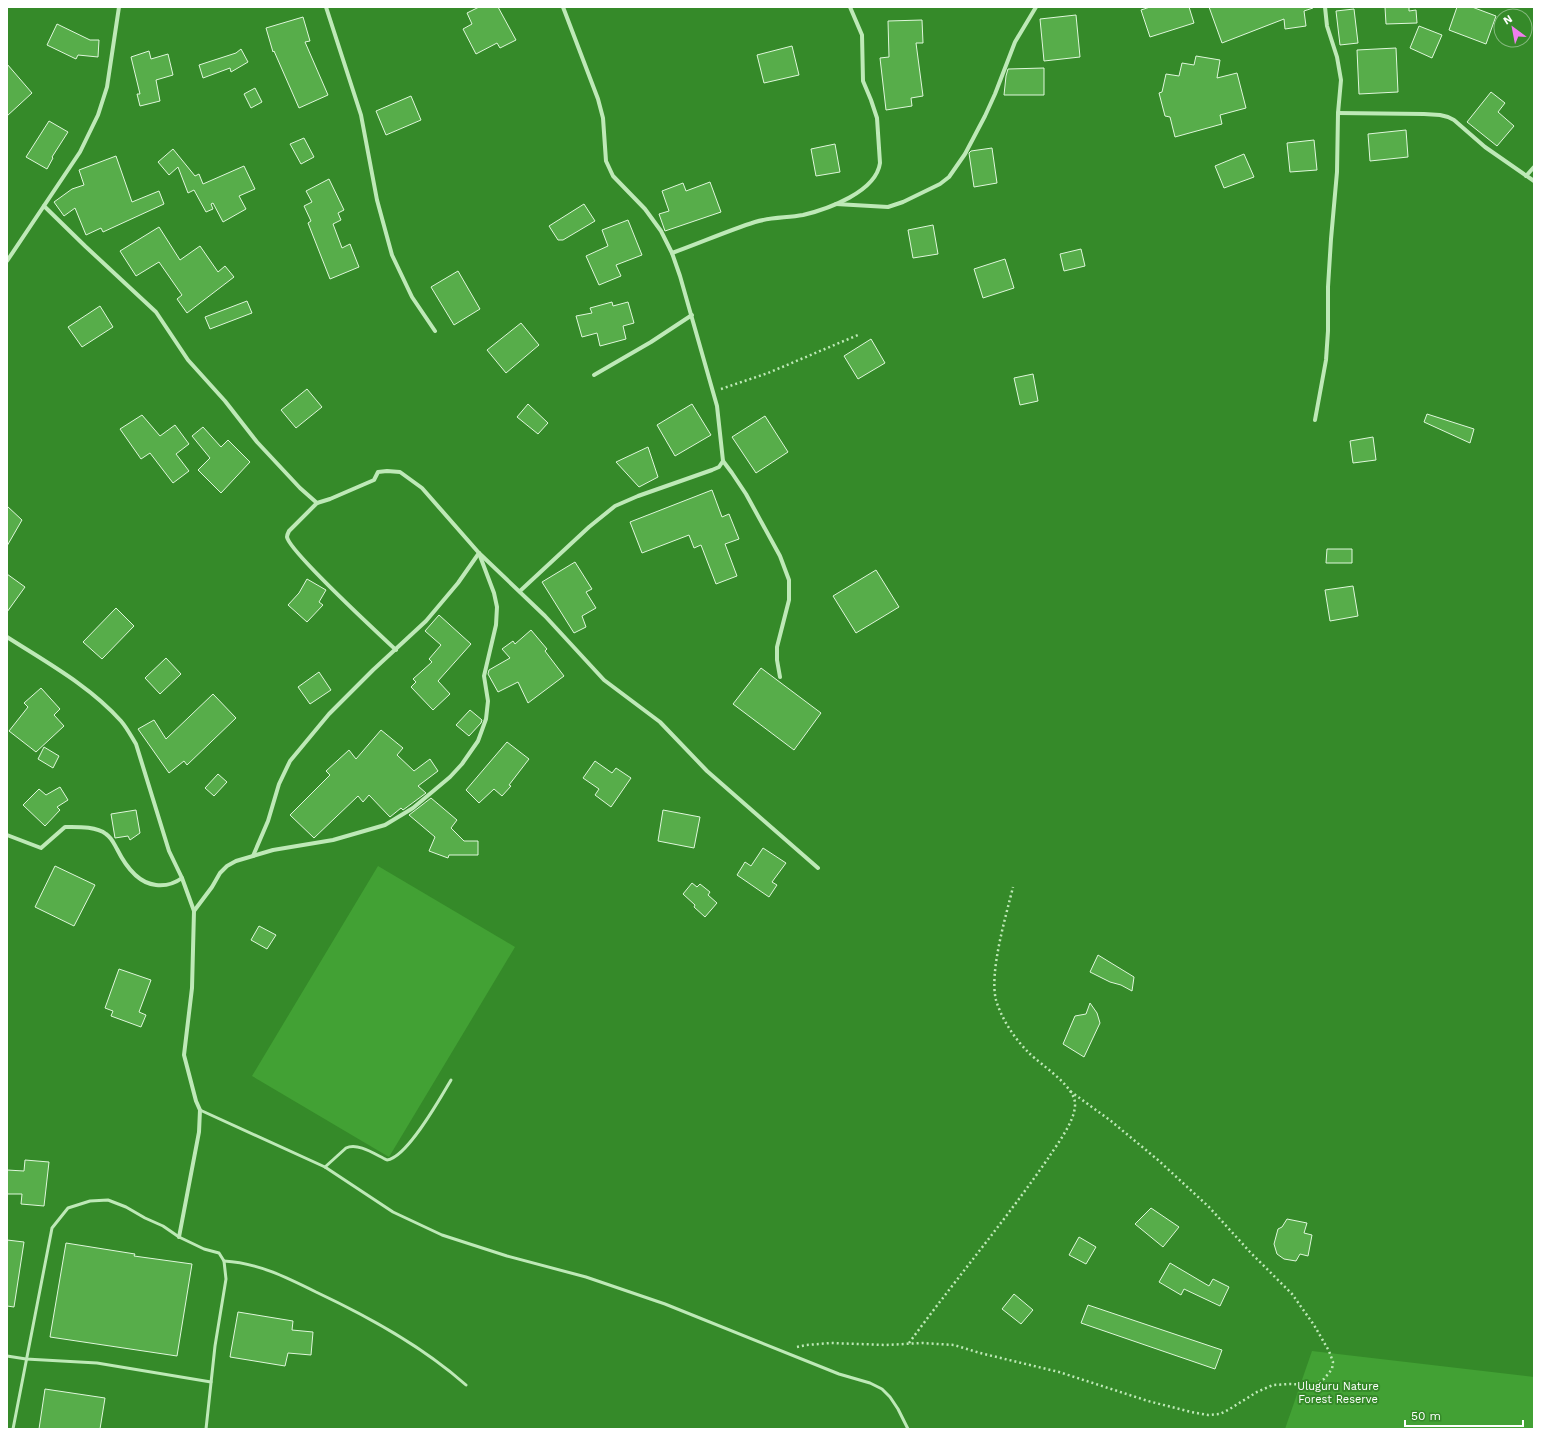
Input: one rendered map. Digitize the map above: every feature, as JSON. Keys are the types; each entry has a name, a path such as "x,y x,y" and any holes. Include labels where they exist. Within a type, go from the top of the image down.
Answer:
{"street":[{"path":"7,261 80,152 98,115 107,87 119,7"},
{"path":"326,7 361,115 377,200 392,255 412,297 435,331"},
{"path":"563,7 598,99 603,118 606,161 613,176 645,209 661,231 672,253 692,315 717,406 723,461 746,494 780,556 789,580 788,600 777,647 777,660 780,677"},
{"path":"672,253 756,222 772,218 803,215 835,204 852,196 869,183 877,173 880,163 877,118 863,80 862,34 850,7"},
{"path":"835,204 888,207 910,199 940,184 950,177 965,154 985,116 1015,42 1036,7"},
{"path":"1315,420 1326,360 1331,239 1337,172 1338,113 1341,80 1338,57 1327,26 1325,7"},
{"path":"1338,113 1424,114 1448,117 1454,120 1486,147 1534,181"},
{"path":"1526,176 1534,166"},
{"path":"44,206 156,312 188,360 225,401 257,442 300,488 317,503"},
{"path":"594,375 651,342 692,315"},
{"path":"520,592 588,527 615,506 638,496 712,470 719,467 723,461"},
{"path":"396,650 298,553 287,537 288,531 317,503 374,480 378,472 387,471 400,472 422,488 479,553 550,621 604,680 660,722 706,771 818,868"},
{"path":"253,856 268,822 279,784 290,761 329,714 373,670 426,621 458,583 479,553"},
{"path":"194,911 224,868 236,861 273,850 333,840 385,825 413,808 450,777 466,760 478,742 486,719 488,701 484,676 496,619 497,607 494,593 479,553"},
{"path":"7,637 82,685 121,721 136,744 169,851 182,878 194,911 192,988 184,1056 196,1101 200,1110 199,1132 179,1237"},
{"path":"7,835 41,848 65,827 94,829 103,832 109,837 124,862 136,876 143,881 149,884 168,885 175,883 182,878"}],"lane":[{"path":"325,1167 350,1146 366,1150 387,1160 392,1158 407,1145 418,1132 451,1080"},
{"path":"200,1110 325,1167 393,1212 442,1235 507,1256 586,1277 665,1304 839,1374 870,1383 882,1389 898,1409 908,1429"},
{"path":"13,1429 52,1228 68,1208 90,1201 108,1200 126,1207 179,1237 204,1249 219,1253 224,1261 226,1279 215,1346 206,1429"},
{"path":"224,1261 252,1264 343,1304 427,1354 466,1385"},
{"path":"7,1356 26,1359 97,1363 211,1382"}],"path":[{"path":"713,392 768,373 858,335"},
{"path":"909,1343 1008,1213 1053,1150 1074,1116 1076,1106 1075,1098 1063,1083 1030,1053 1006,1025 996,1000 994,976 1013,887"},
{"path":"783,1351 815,1344 909,1343 954,1345 980,1353 1059,1372 1148,1401 1208,1415 1220,1414 1273,1385 1313,1385 1319,1383 1328,1374 1333,1362 1329,1350 1314,1325 1289,1290 1250,1252 1209,1207 1158,1160 1111,1121 1070,1091"}],"green space":[{"path":"378,866 515,947 389,1157 252,1076"},
{"name":"Uluguru Nature Forest Reserve","path":"1312,1351 1534,1377 1534,1429 1285,1429"}],"building":[{"path":"479,7 498,7 516,40 500,48 497,43 476,54 463,29 472,24 467,13"},
{"path":"1150,7 1189,7 1194,23 1150,37 1141,10"},
{"path":"1209,7 1313,8 1304,11 1306,26 1285,29 1284,19 1222,43"},
{"path":"1385,7 1409,7 1409,11 1416,10 1417,23 1386,24"},
{"path":"1457,7 1472,7 1493,15 1493,24 1486,44 1449,30"},
{"path":"1354,9 1358,43 1340,45 1336,11"},
{"path":"1076,15 1080,57 1044,61 1040,19"},
{"path":"303,17 310,41 305,42 328,95 299,108 274,51 273,52 266,28"},
{"path":"922,20 923,43 916,43 923,96 911,98 912,106 886,110 880,58 889,57 888,21"},
{"path":"57,24 90,40 99,40 98,57 78,55 76,59 47,45"},
{"path":"1419,26 1442,35 1432,58 1410,48"},
{"path":"792,46 799,75 764,83 757,55"},
{"path":"1396,48 1398,92 1359,94 1357,50"},
{"path":"241,49 248,62 231,72 230,68 203,78 199,65 236,53"},
{"path":"149,51 151,59 168,54 173,75 156,80 160,101 140,106 137,94 140,94 131,57"},
{"path":"1196,56 1220,60 1217,78 1237,73 1246,108 1220,115 1222,124 1175,137 1170,117 1165,116 1159,93 1162,92 1166,74 1179,76 1182,63 1194,65"},
{"path":"7,64 32,93 7,116"},
{"path":"1044,68 1044,95 1004,95 1008,69"},
{"path":"255,88 262,102 251,108 244,94"},
{"path":"1491,92 1505,103 1498,112 1514,126 1497,146 1467,122"},
{"path":"411,96 421,120 386,135 376,111"},
{"path":"49,121 68,132 52,157 53,158 47,169 26,157"},
{"path":"1406,130 1408,157 1370,161 1368,134"},
{"path":"304,138 314,157 301,164 290,144"},
{"path":"1314,140 1317,170 1290,172 1287,143"},
{"path":"835,144 840,172 816,176 811,149"},
{"path":"992,148 997,183 974,187 969,153 971,151"},
{"path":"173,149 195,176 199,174 203,184 244,166 255,189 239,196 246,209 223,222 213,203 211,204 213,209 206,212 194,190 188,193 178,167 169,175 158,162"},
{"path":"1244,154 1254,177 1224,188 1215,166"},
{"path":"116,156 132,202 159,191 164,204 103,232 101,228 86,235 75,208 64,216 54,202 72,189 84,185 79,170"},
{"path":"329,179 344,210 338,213 341,220 333,224 342,248 350,244 359,267 330,279 308,223 311,221 304,206 312,202 306,191"},
{"path":"710,182 721,212 665,231 659,214 669,211 662,191 683,183 686,191"},
{"path":"584,204 595,221 563,240 558,240 549,226"},
{"path":"628,220 642,255 616,265 621,276 599,285 586,256 608,246 602,230"},
{"path":"933,225 938,254 913,258 908,230"},
{"path":"159,227 180,260 200,246 218,272 225,266 234,277 187,313 177,299 182,295 159,262 136,276 120,251"},
{"path":"1081,249 1085,266 1064,271 1060,254"},
{"path":"1005,259 1014,288 983,298 974,269"},
{"path":"458,271 480,309 454,325 431,287"},
{"path":"247,301 252,313 210,329 205,317"},
{"path":"612,302 613,306 628,302 634,323 623,326 626,339 600,346 597,333 582,337 576,316 592,313 590,308"},
{"path":"100,306 113,327 82,347 68,327"},
{"path":"521,323 539,345 506,373 487,350"},
{"path":"871,339 885,363 858,379 844,356"},
{"path":"1033,374 1038,401 1020,405 1014,378"},
{"path":"307,389 322,407 296,428 281,410"},
{"path":"528,404 548,423 538,434 517,417"},
{"path":"692,404 711,435 675,456 657,425"},
{"path":"1427,414 1474,429 1470,443 1424,422"},
{"path":"142,415 160,436 175,425 189,444 176,454 189,471 173,483 150,453 141,459 120,429"},
{"path":"765,416 788,452 756,473 732,437"},
{"path":"203,427 221,447 228,440 250,462 221,493 198,470 210,458 192,436"},
{"path":"1373,437 1376,460 1353,463 1350,441"},
{"path":"648,447 658,477 639,487 616,462"},
{"path":"712,490 722,517 729,514 739,539 725,544 737,576 716,584 701,545 694,548 689,535 642,553 630,522"},
{"path":"7,506 22,520 7,546"},
{"path":"1327,549 1352,549 1352,563 1326,563"},
{"path":"575,562 592,589 586,592 596,608 582,616 586,627 574,633 542,582"},
{"path":"876,570 899,607 856,633 833,596"},
{"path":"7,574 25,587 7,612"},
{"path":"307,579 326,590 319,602 323,605 307,622 288,605 299,593"},
{"path":"1353,586 1358,616 1330,621 1325,590"},
{"path":"116,608 134,626 102,659 83,642"},
{"path":"439,615 471,644 438,681 450,694 433,710 411,687 416,682 413,679 432,662 429,659 441,645 425,631"},
{"path":"531,630 547,649 545,651 564,676 528,703 518,682 498,692 488,674 489,670 510,658 502,649 513,641 515,644"},
{"path":"166,658 181,674 160,694 145,678"},
{"path":"761,668 821,713 794,750 733,704"},
{"path":"319,672 331,690 310,704 298,687"},
{"path":"41,688 60,709 54,715 64,726 36,752 9,731 28,707 24,703"},
{"path":"213,694 236,718 187,765 184,761 169,773 138,729 154,720 166,739"},
{"path":"470,710 482,720 469,736 456,725"},
{"path":"381,730 403,748 397,755 414,771 430,759 438,771 418,786 426,793 403,810 401,808 390,817 369,795 363,802 358,796 314,838 290,815 330,775 326,771 349,750 356,759"},
{"path":"507,742 529,759 509,785 511,786 502,796 494,789 479,803 466,790"},
{"path":"44,747 59,756 53,768 38,759"},
{"path":"595,761 612,773 616,768 631,778 611,807 595,795 599,789 583,778"},
{"path":"218,774 227,782 214,796 205,788"},
{"path":"60,787 68,800 57,807 60,810 45,826 23,805 39,789 46,795"},
{"path":"431,798 457,820 451,828 464,841 478,841 478,855 449,855 448,858 429,851 435,837 409,815"},
{"path":"136,810 140,833 130,840 128,836 115,838 111,814"},
{"path":"663,810 700,817 694,848 658,841"},
{"path":"763,848 786,863 772,882 777,885 769,897 737,875 745,862 751,866"},
{"path":"55,866 95,885 74,926 35,907"},
{"path":"692,883 697,887 700,884 710,892 708,895 717,903 705,917 683,894"},
{"path":"259,926 276,935 267,949 251,940"},
{"path":"1098,955 1134,977 1132,991 1090,972"},
{"path":"119,969 151,980 139,1012 146,1015 141,1027 111,1016 113,1011 105,1008"},
{"path":"1090,1003 1097,1013 1100,1023 1084,1057 1063,1044 1075,1016 1086,1014"},
{"path":"25,1160 49,1162 44,1206 21,1204 22,1194 7,1194 7,1170 24,1171"},
{"path":"1151,1208 1179,1227 1163,1247 1135,1224"},
{"path":"1287,1219 1307,1223 1304,1233 1312,1235 1308,1256 1300,1254 1296,1261 1284,1259 1277,1254 1274,1244 1278,1229 1282,1227"},
{"path":"1079,1237 1096,1247 1086,1264 1069,1255"},
{"path":"7,1240 24,1242 14,1307 7,1306"},
{"path":"66,1243 135,1254 134,1256 192,1264 177,1356 50,1337"},
{"path":"1170,1263 1209,1286 1213,1279 1229,1287 1220,1306 1184,1289 1181,1295 1159,1282"},
{"path":"1014,1294 1033,1310 1021,1324 1002,1309"},
{"path":"1088,1305 1222,1350 1215,1369 1081,1323"},
{"path":"238,1312 293,1321 292,1330 313,1332 311,1355 288,1353 285,1366 230,1357"},
{"path":"45,1389 105,1398 100,1429 39,1429"}]}
